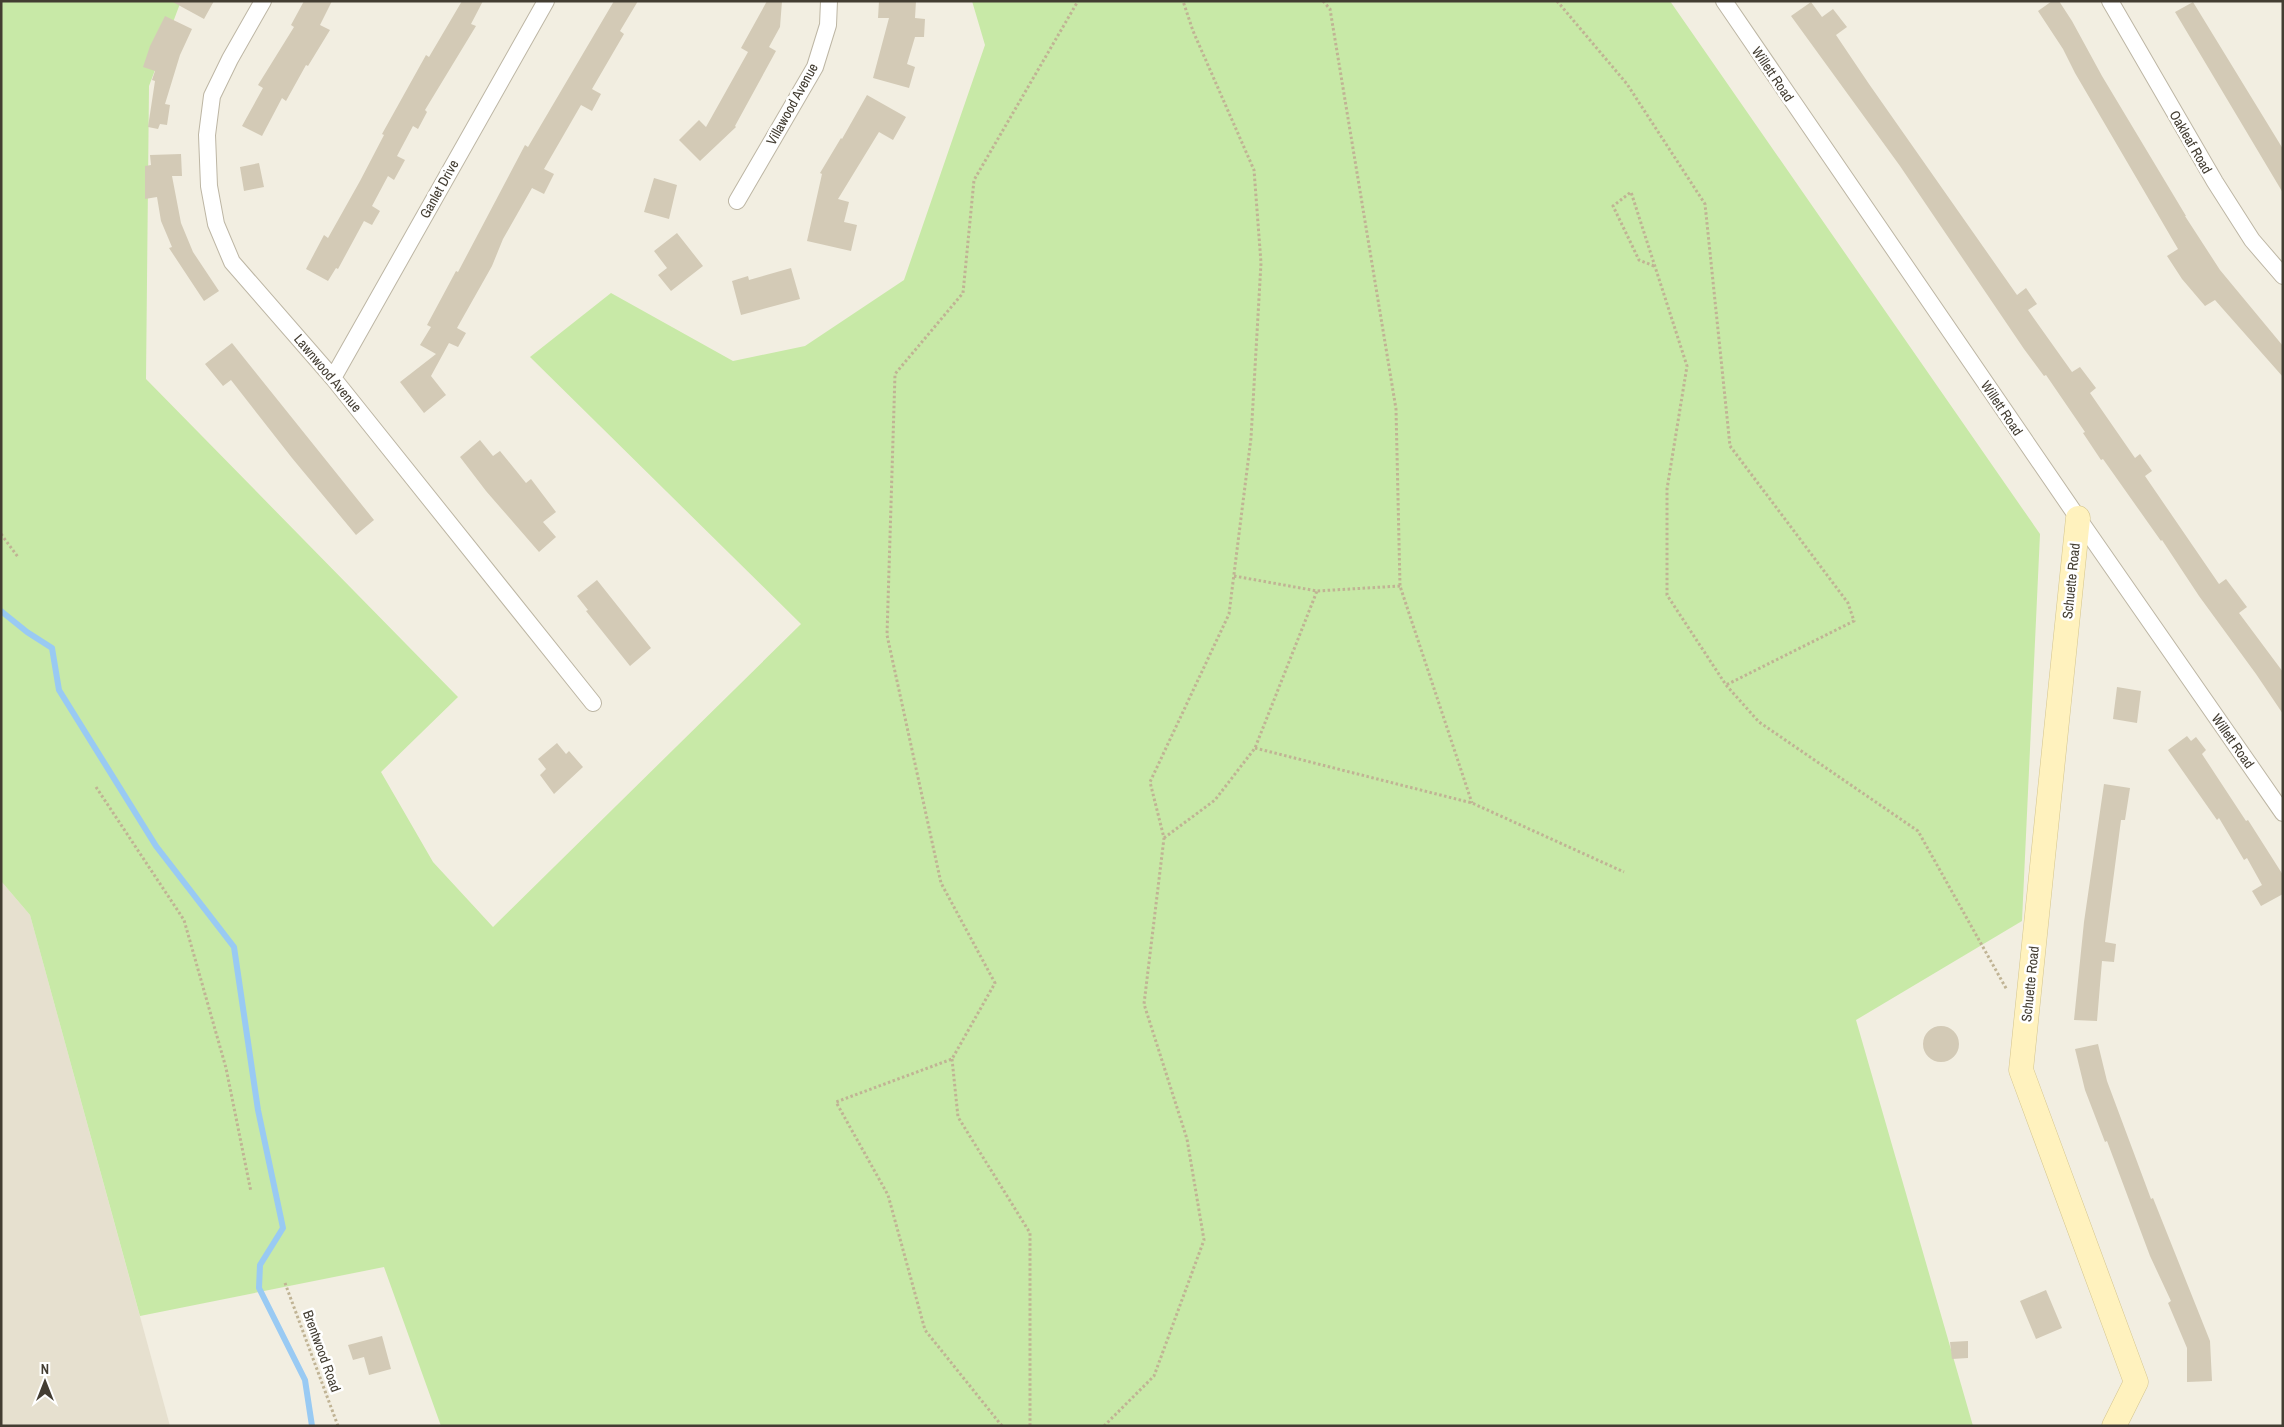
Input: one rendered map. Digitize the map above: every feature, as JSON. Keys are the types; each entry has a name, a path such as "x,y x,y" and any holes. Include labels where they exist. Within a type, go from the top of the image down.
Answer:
{"street":[{"name":"Lawnwood Avenue","path":"263,1 212,96 207,135 209,186 216,224 232,262 333,378 593,703"},
{"name":"Ganlet Drive","path":"333,378 546,1"},
{"name":"Villawood Avenue","path":"737,201 816,67 828,25 828,1"},
{"name":"Willett Road","path":"1724,1 2078,518 2283,812"},
{"name":"Oakleaf Road","path":"2110,1 2215,182 2252,240 2283,276"},
{"name":"Schuette Road","path":"2078,518 2021,1070 2136,1382 2114,1426"}],"path":[{"path":"1030,1426 1030,1233 958,1117 952,1059 995,983 941,883 887,635 895,374 963,293 974,180 1078,1"},
{"path":"1104,1426 1154,1376 1204,1240 1187,1139 1144,1004 1164,838 1150,782 1229,614 1251,438 1261,263 1254,170 1183,1"},
{"path":"1324,1 1330,9 1396,409 1400,586 1472,803"},
{"path":"1557,1 1627,84 1705,204 1730,446 1848,604 1854,621 1726,684"},
{"path":"1654,266 1639,260 1613,206 1631,192 1687,366 1667,489 1667,595 1726,684 1758,722 1918,831 2010,994"},
{"path":"1,534 18,557"},
{"path":"1234,576 1318,591 1400,586"},
{"path":"1164,838 1215,800 1255,748 1318,591"},
{"path":"1255,748 1472,803 1624,872"},
{"path":"96,787 184,920 226,1068 251,1192"},
{"path":"952,1059 836,1102 888,1195 925,1330 1002,1426"},
{"name":"Brentwood Road","path":"285,1283 338,1426"}],"shaded area":[{"path":"1,881 30,915 170,1426 1,1426"}],"green space":[{"path":"1,1 181,1 149,86 146,379 458,697 381,772 433,862 493,927 801,624 530,357 611,293 733,361 805,346 904,280 985,45 972,1 1670,1 2040,534 2022,921 1856,1020 1973,1426 441,1426 384,1267 140,1316 30,915 1,881"}],"building":[{"path":"171,1 214,1 204,19"},
{"path":"304,1 332,1 320,25 330,30 308,66 306,65 286,101 282,98 262,136 242,126 263,88 258,85 294,27 291,25"},
{"path":"462,1 483,1 471,24 476,26 425,110 427,112 418,129 413,126 397,156 405,160 394,180 388,176 372,206 380,211 372,225 364,221 338,269 336,268 328,281 306,269 324,235 328,238 360,181 384,135 382,134 426,55 429,57"},
{"path":"614,1 638,1 620,31 624,34 592,89 601,94 592,111 581,105 544,169 554,174 544,194 532,188 503,239 492,266 457,328 466,333 458,347 449,343 431,376 446,395 424,413 400,382 436,354 420,345 431,327 427,325 456,271 458,272 525,145 528,147"},
{"path":"767,1 782,1 780,27 769,47 776,51 736,127 700,161 679,140 699,120 706,127 748,52 741,48"},
{"path":"879,1 916,1 915,18 925,19 924,37 915,37 907,64 915,67 909,88 873,78 889,18 878,18"},
{"path":"2052,1 2059,1 2072,21 2102,76 2185,216 2220,270 2283,346 2283,377 2215,300 2205,306 2182,279 2167,256 2178,249 2075,73 2063,49 2038,11"},
{"path":"1811,2 1822,17 1833,9 1847,27 1836,35 1869,84 2017,295 2026,288 2037,304 2028,310 2072,372 2080,367 2096,388 2090,393 2135,458 2140,454 2152,471 2145,476 2219,584 2226,579 2247,607 2239,613 2283,672 2283,714 2199,596 2162,540 2103,459 2101,460 2083,433 2085,432 2046,375 2044,376 2024,349 1900,166 1791,16"},
{"path":"2193,2 2283,149 2283,193 2175,12"},
{"path":"165,16 192,29 180,55 165,104 170,105 167,125 160,124 158,129 148,127 155,81 152,80 155,71 143,67 150,46"},
{"path":"867,95 906,117 893,140 879,132 838,199 849,202 844,222 857,225 851,251 807,241 822,174 820,173"},
{"path":"181,154 182,176 172,176 181,223 193,252 219,291 204,301 169,248 172,247 161,221 157,197 145,199 145,166 151,165 150,155"},
{"path":"259,163 264,187 244,191 240,167"},
{"path":"654,178 677,185 669,219 644,212"},
{"path":"677,233 703,266 671,291 658,275 667,268 654,251"},
{"path":"791,268 800,299 741,315 732,281 748,276 749,280"},
{"path":"232,343 374,520 356,535 231,380 223,386 205,364"},
{"path":"480,440 493,456 500,451 526,483 531,479 556,512 543,522 556,537 539,552 486,491 460,457"},
{"path":"597,580 651,648 630,666 586,611 588,610 577,596"},
{"path":"2117,687 2141,691 2137,723 2113,719"},
{"path":"2187,736 2191,741 2196,737 2206,750 2202,754 2246,821 2248,820 2283,875 2283,894 2261,906 2252,891 2262,885 2247,858 2244,860 2219,818 2217,820 2168,750"},
{"path":"557,743 566,754 569,751 583,767 554,794 540,775 546,769 538,759"},
{"path":"2104,784 2130,788 2125,820 2121,820 2105,942 2116,944 2114,962 2102,961 2097,1021 2074,1020 2084,922"},
{"path":"1941,1026 1948,1027 1954,1031 1958,1037 1958,1051 1954,1057 1948,1061 1941,1062 1934,1061 1928,1057 1924,1051 1923,1044 1924,1037 1928,1031 1934,1027"},
{"path":"2098,1044 2107,1081 2151,1199 2153,1198 2210,1341 2212,1381 2187,1382 2187,1348 2168,1303 2171,1301 2150,1256 2107,1141 2105,1142 2085,1090 2075,1049"},
{"path":"2046,1290 2062,1328 2036,1339 2020,1301"},
{"path":"382,1336 391,1369 369,1375 364,1357 353,1360 348,1345"},
{"path":"1968,1341 1968,1358 1952,1359 1950,1342"}],"waterway":[{"path":"1,611 27,632 52,648 59,690 156,846 234,947 258,1110 283,1228 260,1265 259,1288 305,1380 312,1426"}]}
